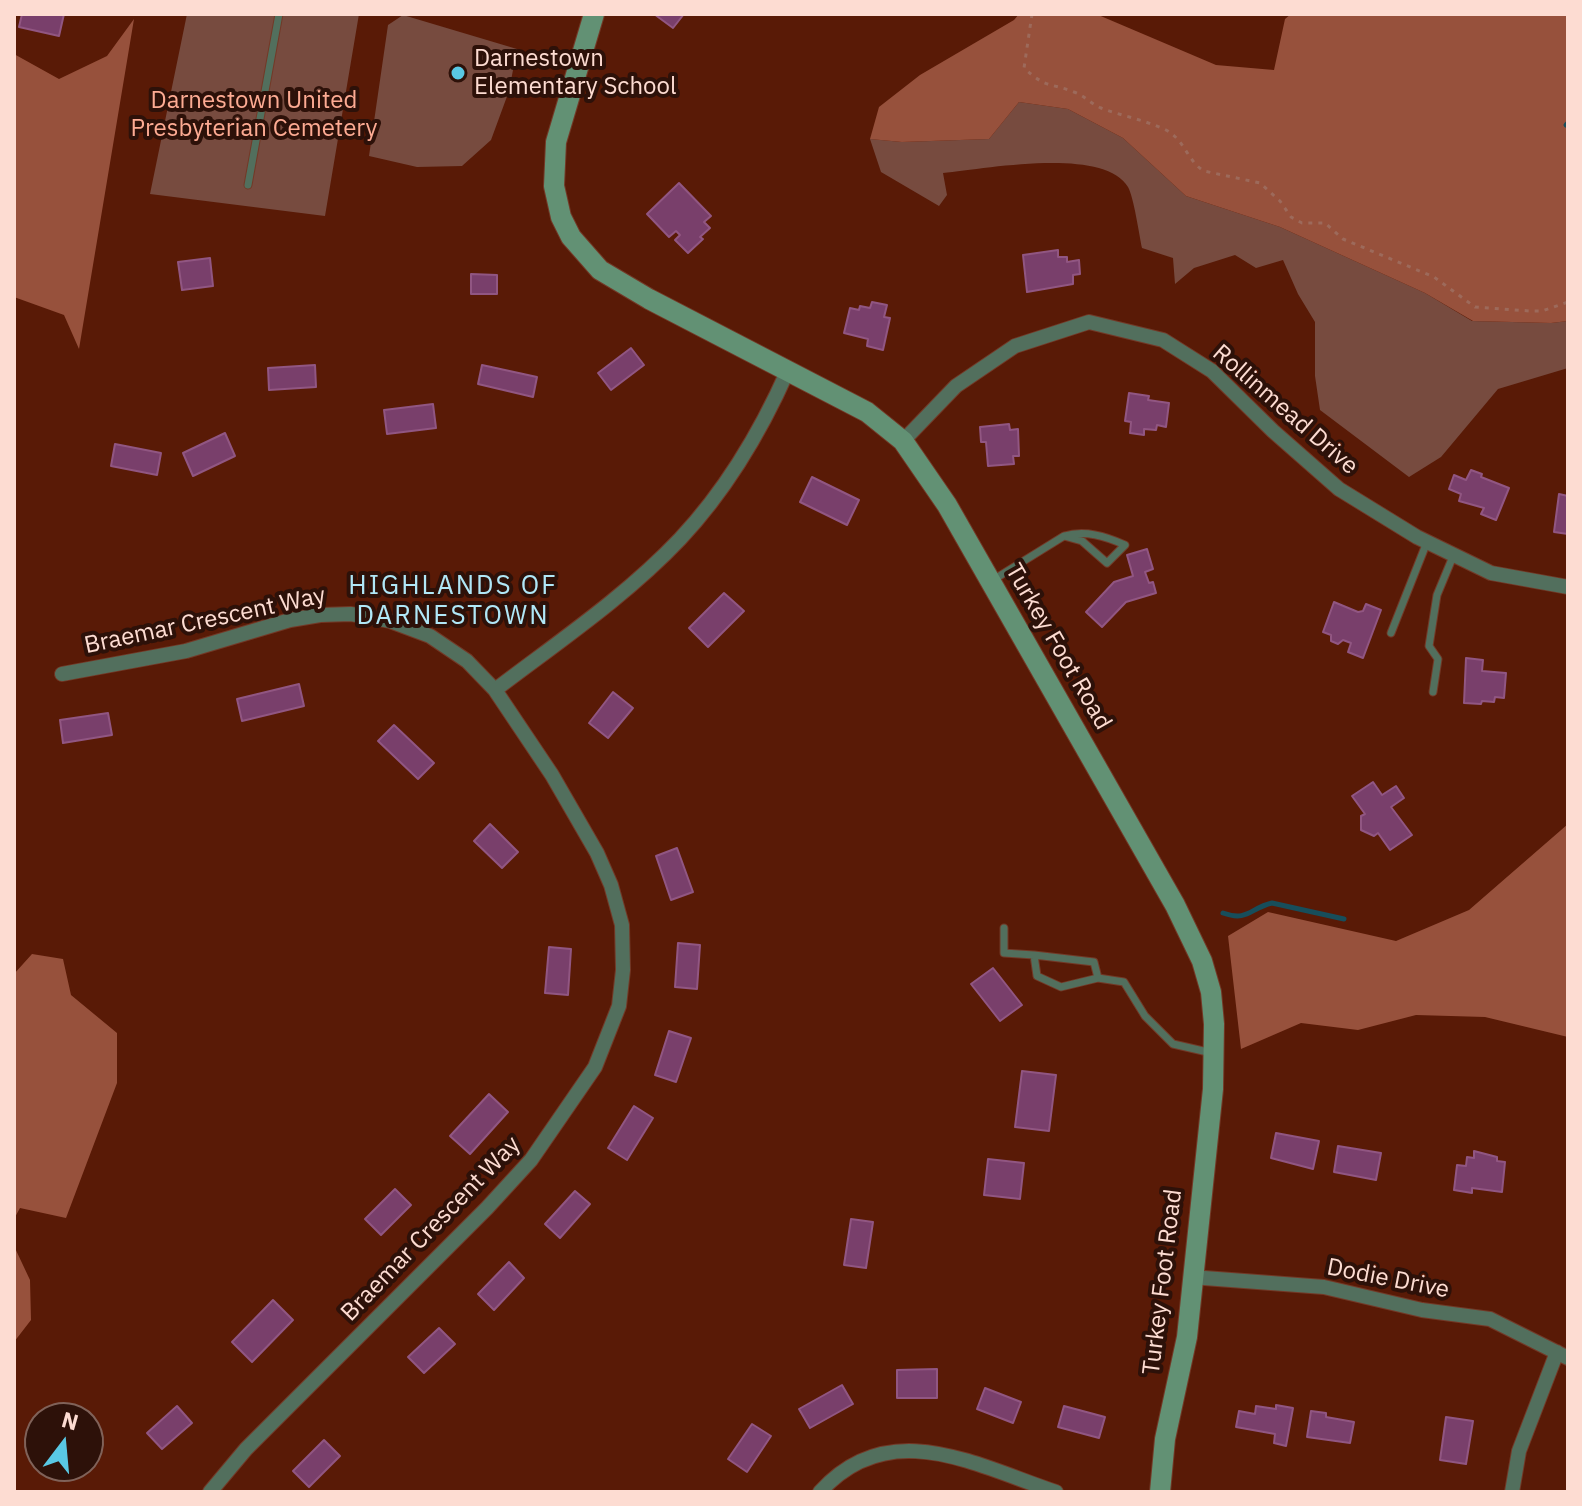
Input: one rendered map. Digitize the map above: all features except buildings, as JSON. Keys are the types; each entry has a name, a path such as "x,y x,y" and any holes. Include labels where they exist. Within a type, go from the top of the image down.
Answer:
{"street":[{"name":"Turkey Foot Road","path":"594,14 556,142 554,186 561,217 571,237 600,270 649,299 867,412 903,441 947,505 991,581 1182,919 1202,961 1211,992 1213,1089 1187,1337 1165,1439 1160,1492"},
{"name":"Rollinmead Drive","path":"903,441 956,386 1015,346 1089,322 1163,340 1212,371 1273,431 1339,489 1427,542 1491,573 1568,587"},
{"path":"495,690 616,599 680,539 752,443 788,370"},
{"name":"Braemar Crescent Way","path":"62,674 186,651 290,620 320,615 351,614 402,624 430,636 467,661 495,690 552,775 597,853 611,885 622,925 623,970 619,1006 595,1067 531,1160 246,1449 210,1492"},
{"name":"Dodie Drive","path":"1191,1277 1324,1287 1422,1310 1490,1319 1562,1355"},
{"path":"1512,1492 1519,1451 1562,1355"},
{"path":"820,1492 834,1477 865,1457 887,1452 930,1451 1056,1492"}],"lane":[{"path":"248,185 279,14"},
{"path":"991,581 1064,536 1075,533 1106,536 1125,545 1107,563 1082,541 1064,536"},
{"path":"1391,633 1427,542"},
{"path":"1433,692 1438,659 1429,646 1437,595 1454,554"},
{"path":"1004,928 1004,953 1094,962 1098,978"},
{"path":"1034,955 1037,976 1061,987 1098,978 1124,982 1145,1016 1173,1044 1214,1053"}],"path":[{"path":"1032,14 1024,68 1041,84 1076,92 1093,104 1121,112 1128,118 1174,135 1196,166 1204,171 1260,183 1280,201 1291,217 1302,223 1325,223 1343,239 1434,277 1475,307 1542,311 1568,302"}],"green space":[{"name":"Darnestown United Presbyterian Cemetery","path":"187,14 359,14 325,216 150,194"},
{"path":"403,15 517,49 509,91 491,140 462,166 417,167 369,156 388,25"},
{"path":"1019,102 1068,109 1123,138 1186,196 1280,227 1425,293 1472,321 1568,321 1568,368 1498,389 1441,457 1409,477 1320,410 1315,376 1315,322 1283,260 1256,268 1235,255 1194,268 1175,284 1173,258 1142,248 1128,187 1115,174 1095,167 1042,163 943,173 947,195 939,206 881,172 870,139 902,142 989,139"}],"shaded area":[{"path":"1019,14 1096,14 1216,65 1274,70 1285,19 1291,14 1568,14 1568,321 1473,321 1425,293 1280,227 1186,196 1123,138 1068,109 1019,102 989,139 902,142 870,139 879,107 920,75 1014,20"},
{"path":"134,19 79,349 64,315 14,297 14,54 59,79 107,56"},
{"path":"1568,824 1568,1037 1485,1017 1416,1015 1358,1030 1301,1023 1241,1049 1228,936 1268,912 1396,941 1469,910"},
{"path":"32,954 63,959 71,995 117,1033 117,1083 66,1218 20,1208 14,1219 14,974"},
{"path":"14,1246 30,1280 31,1320 14,1342"}],"waterway":[{"path":"1568,123 1568,126"},
{"path":"1223,913 1244,915 1272,903 1344,919"}],"place":[{"name":"Darnestown Elementary School","path":"458,73"}],"district":[{"name":"HIGHLANDS OF DARNESTOWN","path":"453,601"}]}
